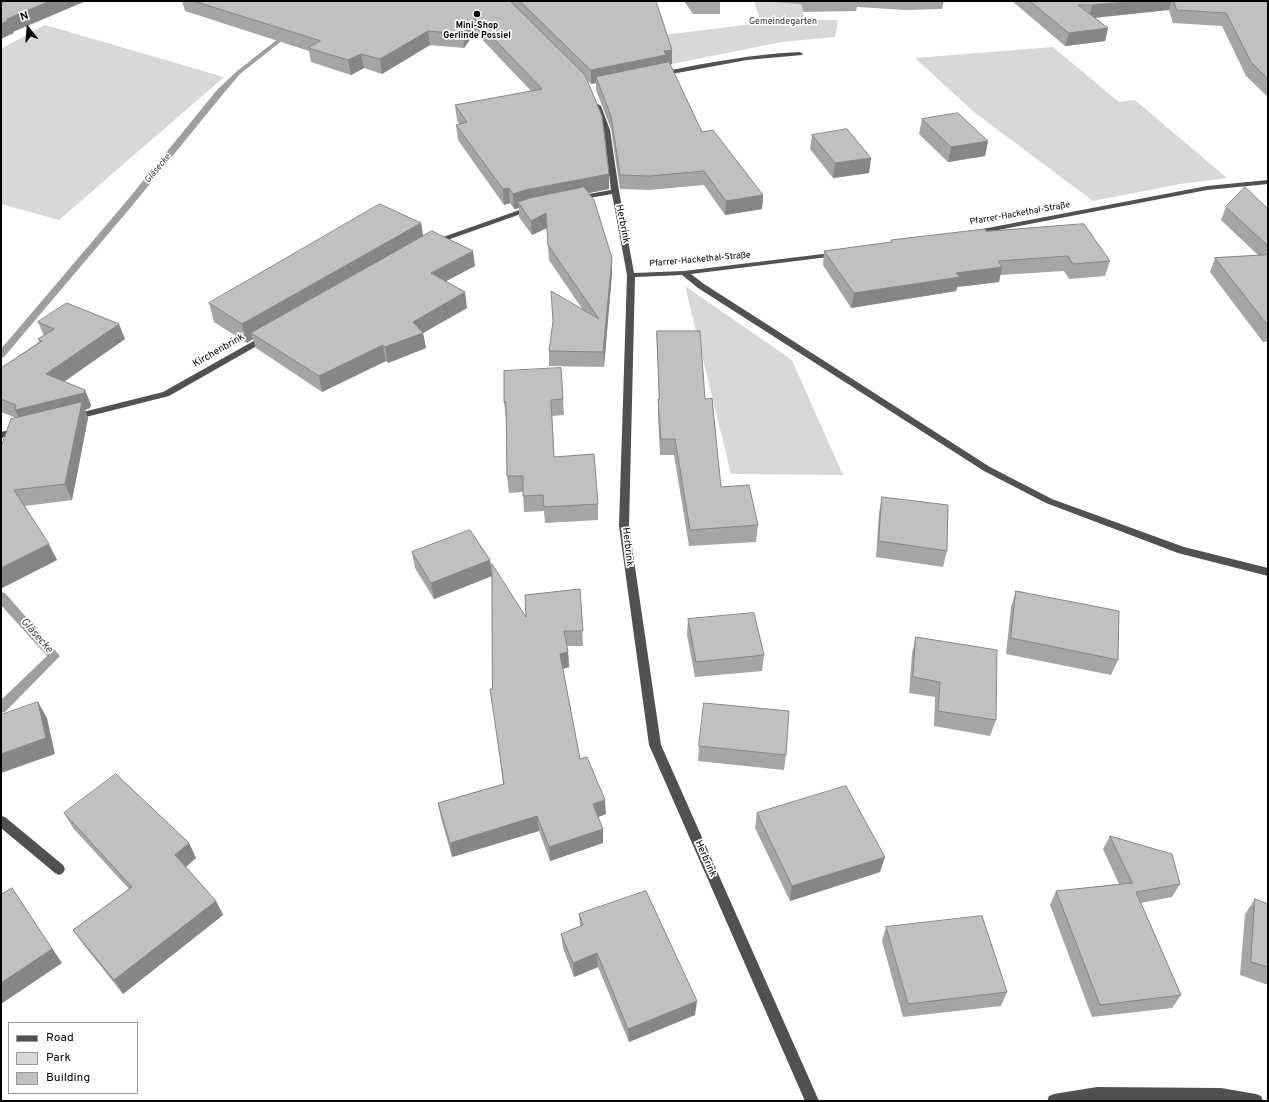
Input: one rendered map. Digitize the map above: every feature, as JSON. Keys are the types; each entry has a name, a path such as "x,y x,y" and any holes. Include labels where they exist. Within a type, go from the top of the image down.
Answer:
{"street":[{"path":"653,76 715,63 774,54 800,54"},
{"name":"Herbrink","path":"596,102 607,130 615,191 631,275 624,526 655,745 812,1101"},
{"name":"Pfarrer-Hackethal-Straße","path":"965,234 1207,188 1268,182"},
{"path":"567,200 615,191"},
{"path":"424,247 431,243 537,207"},
{"name":"Pfarrer-Hackethal-Straße","path":"631,275 684,273 798,260 843,253"},
{"path":"684,273 701,286 987,469 1049,501 1182,550 1268,572"},
{"name":"Kirchenbrink","path":"69,418 166,394 275,332"},
{"path":"1,435 24,429"},
{"path":"1,821 59,869"},
{"path":"1054,1101 1097,1094 1221,1095 1256,1101"}],"green space":[{"name":"Gemeindegarten","path":"754,1 800,1 805,20 838,20 835,37 781,42 672,64 663,35 761,23"},
{"path":"45,25 224,77 59,220 1,204 1,49"},
{"path":"1053,47 1119,102 1135,100 1227,178 1180,184 1093,201 974,112 915,58"},
{"path":"685,286 792,360 843,475 731,474"}],"building":[{"path":"1,1 50,1 7,19 9,20 1,24"},
{"path":"194,1 510,1 585,75 602,116 609,174 525,190 513,194 509,188 503,189 456,125 467,122 455,105 542,89 474,18 463,34 428,31 380,59 361,54 348,60 308,48 320,41"},
{"path":"520,1 656,1 672,50 664,51 666,55 591,70"},
{"path":"1030,1 1137,1 1078,5 1108,28 1069,33"},
{"path":"1174,1 1268,1 1268,79 1251,62 1226,13 1177,10"},
{"path":"669,62 702,132 713,130 763,195 726,201 704,171 649,176 620,175 611,116 596,77"},
{"path":"958,113 988,141 951,147 922,119"},
{"path":"847,129 871,158 835,163 812,135"},
{"path":"584,187 594,200 612,258 603,352 549,351 553,321 551,291 599,319 548,245 546,213 531,221 518,202 530,198"},
{"path":"1245,187 1268,209 1268,246 1226,207"},
{"path":"380,204 421,223 242,324 209,303"},
{"path":"1084,224 1110,261 1073,264 1068,256 998,261 1002,267 956,273 960,277 854,293 824,251 892,242 891,240 985,229 986,231"},
{"path":"432,231 473,251 431,273 465,292 413,322 423,333 385,347 383,345 319,376 251,333"},
{"path":"1268,255 1268,326 1215,258"},
{"path":"67,303 119,324 46,374 85,390 84,393 15,410 16,405 1,399 1,368 42,341 38,339 54,329 38,322"},
{"path":"657,331 700,331 705,399 712,398 721,487 749,485 758,525 690,530 675,439 661,439 658,399"},
{"path":"561,368 563,399 551,400 554,457 594,454 598,504 544,507 543,495 523,496 523,476 507,476 504,371"},
{"path":"82,402 65,484 14,490 49,544 1,568 1,447 11,419"},
{"path":"882,497 948,505 947,551 879,541"},
{"path":"470,530 490,560 431,583 412,552"},
{"path":"492,564 526,617 525,595 580,589 583,631 564,631 568,652 560,654 580,759 587,757 605,800 593,804 603,829 549,847 537,816 450,843 438,803 504,784 490,689 492,689"},
{"path":"1016,591 1119,611 1118,660 1011,638"},
{"path":"754,613 764,655 696,662 688,619"},
{"path":"916,637 997,650 996,720 938,711 940,682 913,677"},
{"path":"38,702 46,738 1,754 1,715"},
{"path":"704,703 789,711 786,755 699,746"},
{"path":"116,774 189,843 175,855 216,901 114,980 73,930 132,887 64,813"},
{"path":"846,786 885,857 792,886 757,813"},
{"path":"1110,836 1172,854 1180,884 1136,892 1181,995 1100,1005 1056,891 1132,883"},
{"path":"12,888 52,949 1,983 1,895"},
{"path":"646,891 697,1001 628,1029 597,953 573,963 561,934 583,925 579,914"},
{"path":"1255,899 1268,904 1268,967 1251,962"},
{"path":"982,916 1007,992 908,1004 886,927"}],"waterway":[{"name":"Gläsecke","path":"1,355 128,205 220,92 238,73 290,32"},
{"name":"Gläsecke","path":"1,596 9,607 54,656 1,708"}],"place":[{"name":"Mini-Shop Gerlinde Possiel","path":"477,14"}]}
